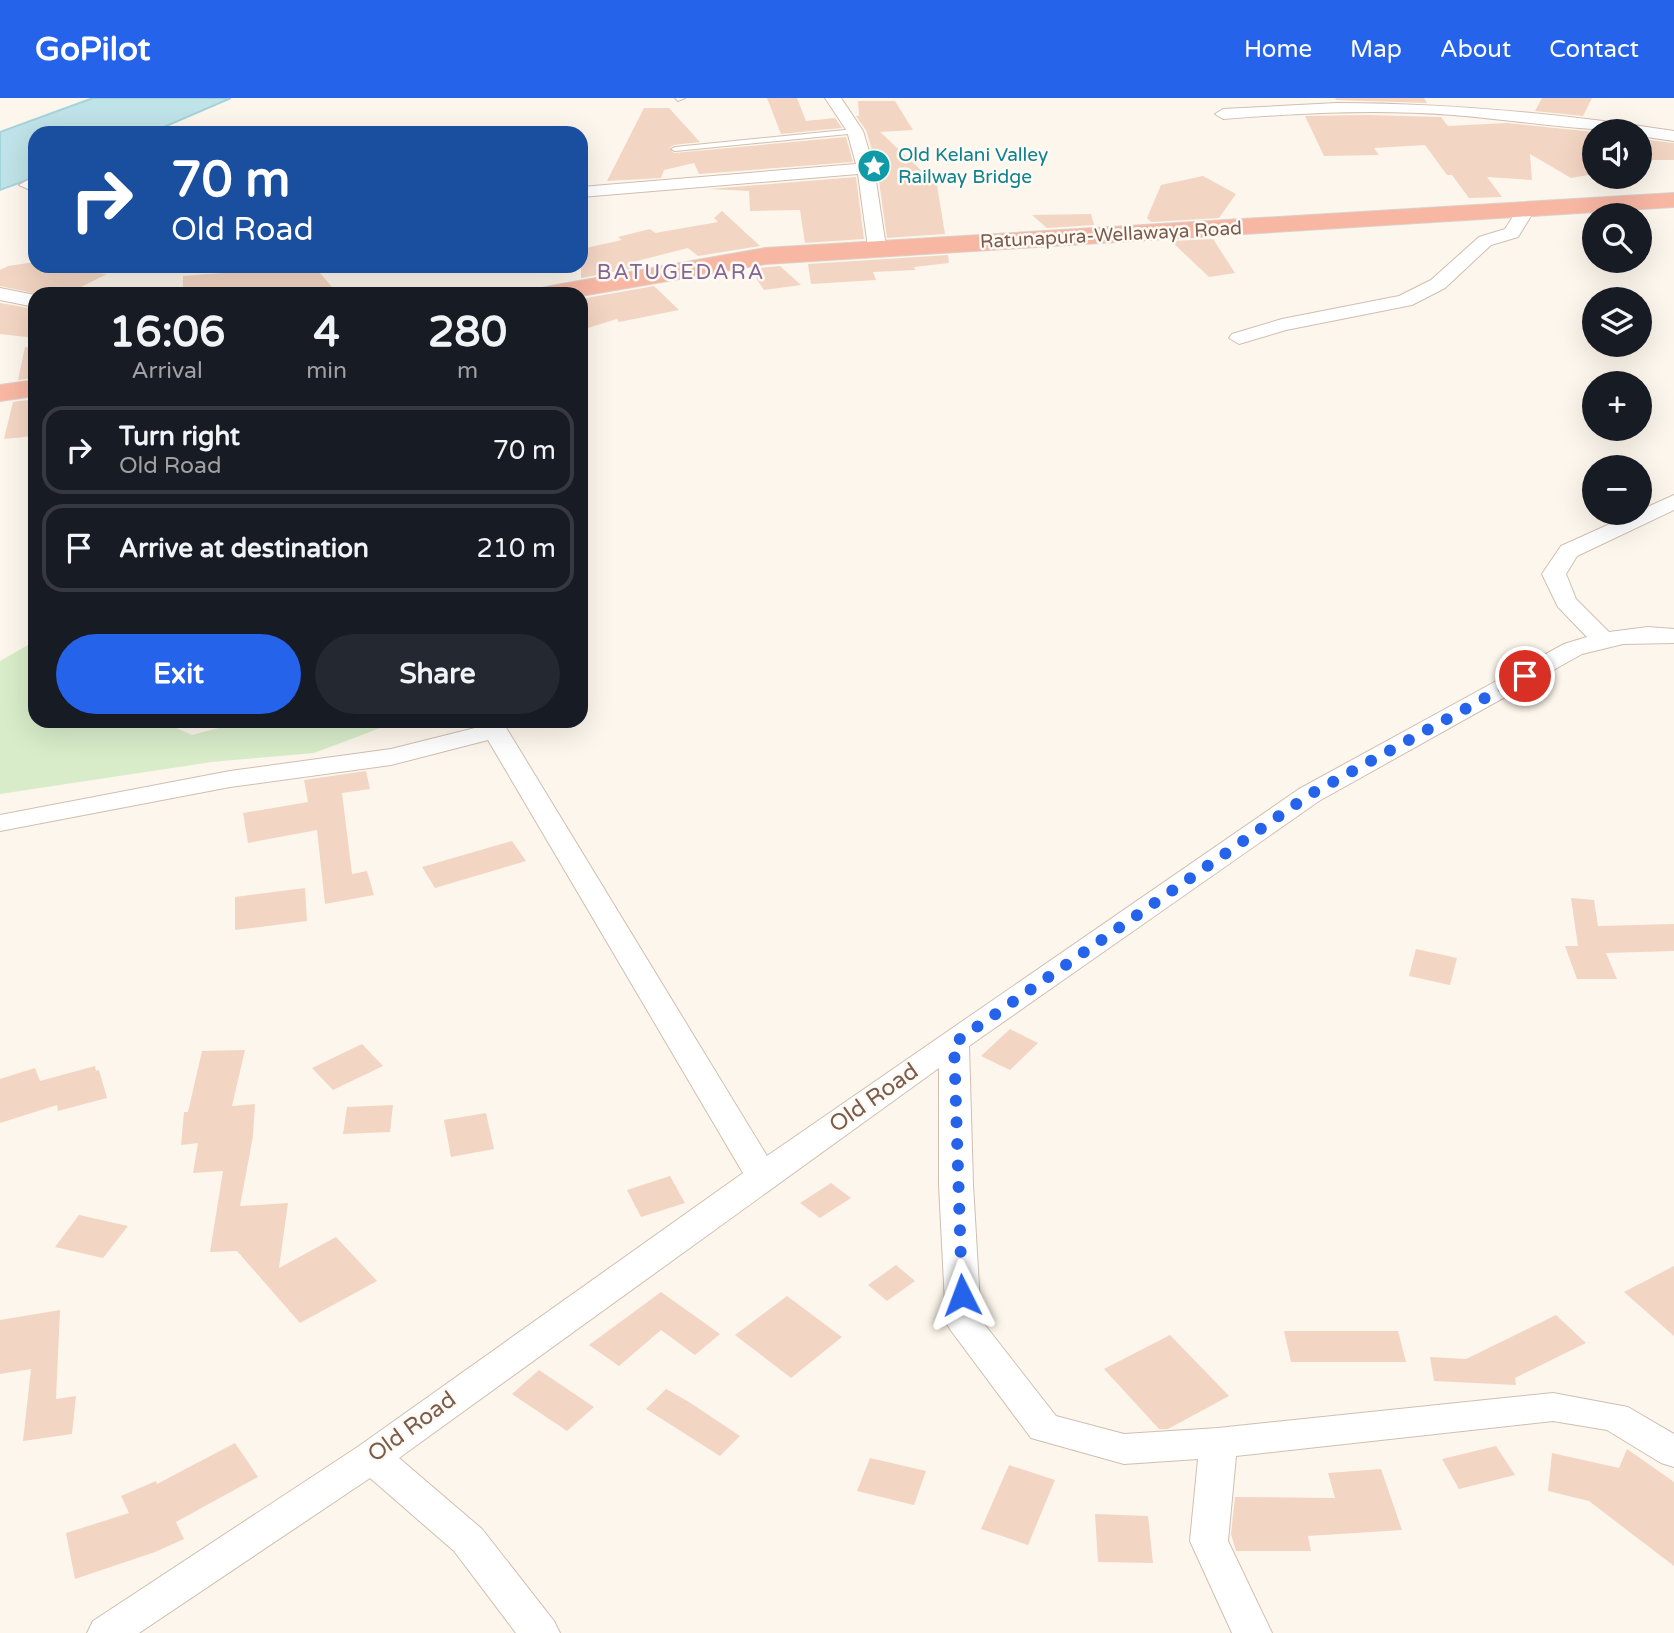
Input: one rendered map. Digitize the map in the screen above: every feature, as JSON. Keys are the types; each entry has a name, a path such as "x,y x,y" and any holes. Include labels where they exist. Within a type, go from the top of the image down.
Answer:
{"highway":[{"name":"Ratunapura-Wellawaya Road","path":"588,287 752,258 877,247 1525,211 1674,200"},
{"path":"0,393 28,389"}],"street":[{"path":"833,98 855,131 866,168 877,247"},
{"path":"1223,114 1290,106 1373,104 1453,107 1674,136"},
{"path":"588,191 866,168"},
{"path":"1239,338 1282,326 1405,301 1438,284 1485,241 1512,233 1525,211"},
{"path":"0,294 28,300"},
{"path":"1603,639 1578,616 1558,591 1554,574 1569,551 1674,502"},
{"name":"Old Road","path":"107,1633 372,1457 762,1176 1309,795 1573,649 1603,639 1647,633 1674,635"},
{"path":"0,823 230,779 391,757 485,728"},
{"path":"492,728 762,1176"},
{"path":"954,1043 964,1323 1044,1428 1124,1449 1218,1443 1553,1407 1615,1417 1674,1452"},
{"path":"1218,1443 1209,1541 1252,1633"},
{"path":"372,1457 468,1540 540,1633"}],"lane":[{"path":"675,149 855,131"}],"green space":[{"path":"28,645 28,728 176,728 192,735 218,728 380,728 314,753 212,762 0,794 0,661"}],"water":[{"path":"93,98 231,98 166,126 28,126 28,180 0,190 0,132"}],"building":[{"path":"767,98 797,98 806,121 835,118 842,128 781,134"},
{"path":"1335,98 1424,98 1427,103 1336,100"},
{"path":"1542,98 1592,98 1583,116 1535,111"},
{"path":"858,101 895,101 913,130 880,132 937,185 945,234 887,238 877,167 866,130 856,116 859,116"},
{"path":"644,108 669,108 700,142 674,145 669,148 674,153 846,137 853,162 699,174 694,163 664,170 661,178 607,181"},
{"path":"1305,116 1441,117 1448,126 1507,123 1582,131 1582,176 1571,178 1530,154 1532,180 1487,177 1502,197 1469,198 1452,175 1447,175 1425,145 1374,148 1379,155 1324,156"},
{"path":"1652,140 1674,143 1674,160 1652,160"},
{"path":"1203,176 1236,194 1219,218 1151,222 1147,218 1161,185"},
{"path":"856,177 864,239 805,243 800,210 750,211 749,191 709,189"},
{"path":"722,211 760,246 698,256 688,248 629,263 635,268 581,278 581,273 588,273 588,247 622,240 618,237 650,229 655,233 718,222 714,218"},
{"path":"1091,214 1094,225 1047,228 1032,215"},
{"path":"1213,239 1235,273 1209,277 1171,241"},
{"path":"948,255 949,263 914,267 915,270 873,272 876,280 811,284 808,264"},
{"path":"28,263 28,273 107,274 81,287 28,287 28,292 0,286 0,270"},
{"path":"780,266 801,285 764,290 750,269"},
{"path":"222,273 320,273 332,287 183,287 183,276"},
{"path":"654,286 679,310 619,322 617,319 588,328 588,298"},
{"path":"0,303 28,308 28,337 0,334"},
{"path":"25,347 28,347 28,379 18,380"},
{"path":"28,400 28,437 4,439 13,402"},
{"path":"366,771 370,789 342,793 352,874 367,871 374,895 325,904 317,830 248,843 243,813 308,802 304,780"},
{"path":"512,841 526,861 435,888 422,867"},
{"path":"305,888 307,921 235,930 235,897"},
{"path":"1571,898 1594,900 1598,926 1674,924 1674,951 1606,953 1617,979 1577,979 1565,946 1578,946"},
{"path":"1416,949 1457,958 1450,985 1409,976"},
{"path":"1010,1029 1038,1043 1010,1070 981,1056"},
{"path":"362,1044 383,1066 333,1090 312,1068"},
{"path":"245,1050 232,1106 255,1104 253,1136 240,1206 288,1203 279,1268 336,1237 377,1281 300,1323 237,1251 210,1252 223,1171 193,1173 198,1143 181,1145 184,1112 188,1112 202,1051"},
{"path":"95,1066 96,1071 99,1070 107,1098 58,1111 57,1105 0,1123 0,1079 35,1068 40,1081"},
{"path":"393,1105 390,1132 343,1134 347,1107"},
{"path":"486,1113 494,1149 451,1157 444,1120"},
{"path":"670,1176 685,1203 641,1217 627,1190"},
{"path":"831,1183 851,1198 820,1218 800,1203"},
{"path":"79,1215 128,1226 103,1258 55,1247"},
{"path":"896,1265 915,1281 887,1301 868,1285"},
{"path":"1674,1266 1674,1336 1624,1292"},
{"path":"661,1292 720,1334 695,1355 661,1330 619,1366 589,1345"},
{"path":"787,1296 842,1337 791,1378 735,1335"},
{"path":"60,1310 56,1399 76,1396 72,1434 23,1441 31,1369 0,1374 0,1320"},
{"path":"1556,1315 1586,1343 1515,1378 1516,1385 1434,1381 1430,1357 1466,1359"},
{"path":"1284,1331 1398,1331 1406,1362 1291,1362"},
{"path":"1170,1335 1229,1396 1168,1429 1159,1429 1104,1369"},
{"path":"539,1370 594,1407 567,1431 512,1394"},
{"path":"666,1389 740,1436 720,1456 646,1409"},
{"path":"235,1443 258,1477 176,1522 184,1539 155,1552 75,1579 66,1533 129,1513 121,1496 156,1481 157,1484"},
{"path":"1496,1446 1515,1475 1459,1489 1442,1459"},
{"path":"1627,1449 1674,1482 1674,1566 1589,1501 1548,1491 1552,1453 1619,1468"},
{"path":"870,1458 926,1471 914,1505 857,1491"},
{"path":"1009,1465 1055,1480 1028,1545 981,1529"},
{"path":"1381,1469 1402,1530 1308,1536 1311,1551 1236,1551 1231,1534 1235,1497 1335,1498 1328,1473"},
{"path":"1095,1514 1148,1516 1153,1563 1098,1562"}],"place":[{"name":"Old Kelani Valley Railway Bridge","path":"874,166"}],"district":[{"name":"BATUGEDARA","path":"681,272"}],"route":[{"path":"962,1295 954,1043 1309,795 1525,676"}]}
